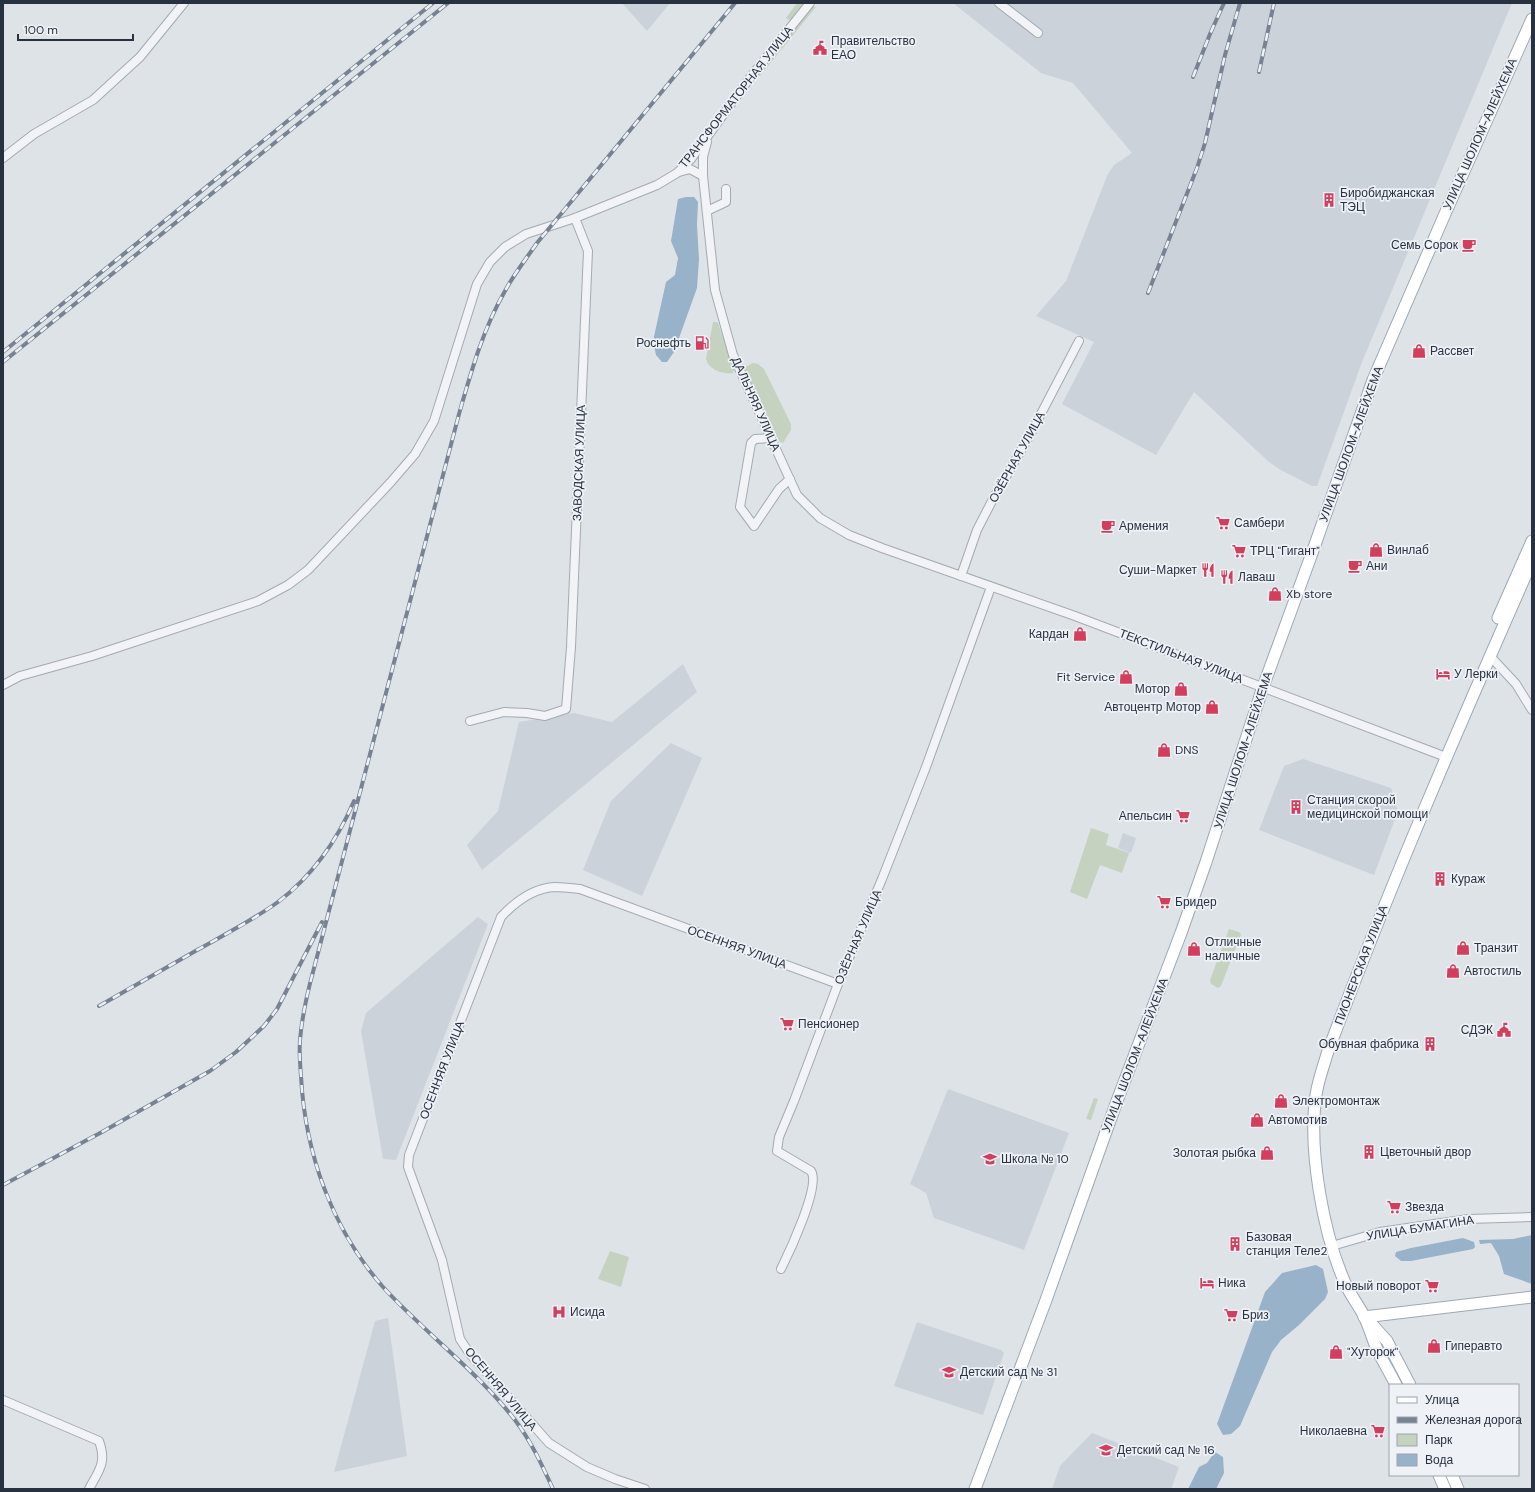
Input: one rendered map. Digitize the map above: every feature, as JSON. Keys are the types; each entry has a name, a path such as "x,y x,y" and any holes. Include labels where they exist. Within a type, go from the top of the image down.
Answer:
{"main road":[{"name":"УЛИЦА ШОЛОМ-АЛЕЙХЕМА","path":"975,1489 1044,1307 1130,1065 1181,933 1263,687 1373,380 1532,19"},
{"name":"ПИОНЕРСКАЯ УЛИЦА","path":"1395,1384 1376,1347 1364,1316 1346,1285 1332,1246 1322,1208 1314,1141 1315,1108 1320,1076 1384,905 1446,757 1532,541"},
{"name":"ПИОНЕРСКАЯ УЛИЦА","path":"1487,655 1532,561"},
{"path":"1364,1316 1532,1297"},
{"name":"ПИОНЕРСКАЯ УЛИЦА","path":"1364,1316 1387,1341 1409,1384"},
{"path":"1439,1476 1445,1489"},
{"path":"1452,1476 1458,1489"}],"street":[{"path":"3,158 34,134 93,100 140,57 184,3"},
{"name":"ТРАНСФОРМАТОРНАЯ УЛИЦА","path":"3,685 20,676 92,656 258,601 288,585 308,570 390,483 415,454 434,421 477,284 490,262 505,247 526,234 575,218 657,185 677,173 691,159 714,129 749,78 810,3"},
{"path":"999,3 1038,33"},
{"name":"ДАЛЬНЯЯ УЛИЦА","path":"714,129 704,148 703,176 715,290 733,354 797,495 820,518 849,535 961,576"},
{"path":"677,173 690,169 703,176"},
{"path":"707,211 726,202 726,189"},
{"name":"ЗАВОДСКАЯ УЛИЦА","path":"470,722 504,712 528,713 545,716 566,709 571,640 588,251 575,218"},
{"name":"ОЗЁРНАЯ УЛИЦА","path":"961,576 977,530 1031,433 1079,341"},
{"path":"771,438 755,439 751,443 740,507 754,526 779,489 790,479"},
{"name":"ТЕКСТИЛЬНАЯ УЛИЦА","path":"961,576 1075,616 1446,757"},
{"name":"ОЗЁРНАЯ УЛИЦА","path":"781,1269 795,1242 810,1196 813,1176 811,1171 777,1151 776,1145 838,984 882,879 926,767 991,587"},
{"path":"1487,655 1516,684 1532,710"},
{"name":"ОСЕННЯЯ УЛИЦА","path":"645,1489 614,1479 587,1467 549,1443 470,1354 460,1339 442,1260 408,1167 409,1154 501,917 513,904 532,893 553,887 580,889 838,984"},
{"name":"УЛИЦА БУМАГИНА","path":"1332,1246 1380,1232 1469,1219 1532,1217"},
{"path":"3,1400 100,1441 103,1452 103,1462 89,1489"}],"shaded area":[{"path":"622,3 670,3 647,31"},
{"name":"Биробиджанская ТЭЦ","path":"953,3 1512,3 1362,362 1317,486 1312,486 1279,469 1269,462 1194,392 1156,455 1062,404 1094,342 1036,316 1066,281 1107,176 1114,165 1132,153 1073,83 1041,73"},
{"path":"683,664 697,692 482,870 467,845 498,811 519,722 574,713 612,722"},
{"path":"671,743 702,758 642,896 583,870 611,801"},
{"path":"1303,759 1391,788 1398,811 1374,875 1259,830 1284,766"},
{"path":"1123,833 1136,838 1131,853 1118,848"},
{"path":"478,917 488,924 396,1160 383,1159 361,1031 366,1013"},
{"name":"Школа № 10","path":"948,1089 1069,1133 1024,1250 934,1218 926,1193 910,1184"},
{"path":"388,1318 407,1456 334,1472 375,1321"},
{"name":"Детский сад № 31","path":"917,1322 1001,1350 1004,1353 983,1415 894,1386"},
{"name":"Детский сад № 16","path":"1092,1433 1179,1467 1171,1489 1052,1489 1060,1466"}],"green space":[{"path":"797,3 804,3 791,21 786,18"},
{"path":"810,7 816,7 760,76 758,74"},
{"path":"713,322 718,323 734,370 733,373 721,372 707,363 706,359"},
{"path":"753,363 758,364 764,369 791,424 791,430 783,443 779,441 744,368"},
{"path":"1091,828 1109,834 1106,845 1129,853 1122,873 1100,865 1087,899 1070,892"},
{"path":"1229,929 1241,934 1221,986 1218,988 1211,984 1210,980"},
{"path":"1094,1098 1098,1099 1091,1120 1086,1119"},
{"path":"610,1251 629,1257 621,1287 598,1279"}],"water":[{"path":"694,197 698,202 697,225 699,259 697,288 674,352 667,362 662,362 656,355 653,341 666,282 675,275 678,258 671,241 678,199"},
{"path":"1532,1235 1532,1284 1504,1274 1499,1256 1491,1243 1480,1244 1479,1240 1513,1239"},
{"path":"1463,1238 1474,1242 1475,1247 1473,1249 1411,1261 1401,1261 1395,1256 1396,1252 1411,1248"},
{"path":"1316,1265 1323,1269 1328,1292 1325,1299 1299,1325 1281,1340 1272,1352 1240,1426 1231,1434 1223,1435 1217,1424 1265,1292 1282,1273"},
{"path":"1215,1452 1223,1457 1224,1473 1216,1489 1188,1489 1199,1467 1207,1463"}],"railway":[{"path":"3,352 433,3"},
{"path":"3,362 448,3"},
{"path":"553,1489 531,1445 515,1420 484,1385 383,1287 349,1240 324,1189 308,1133 300,1067 301,1031 311,980 459,414 473,367 490,320 516,273 537,243 735,3"},
{"path":"1193,77 1224,3"},
{"path":"1148,293 1197,168 1205,143 1225,55 1240,3"},
{"path":"1259,72 1274,3"},
{"path":"99,1006 239,927 278,902 313,869 340,830 354,801"},
{"path":"3,1185 102,1132 210,1071 236,1052 264,1026 277,1009 322,922"}],"place":[{"name":"Правительство ЕАО","path":"820,48"},
{"name":"Биробиджанская ТЭЦ","path":"1329,200"},
{"name":"Семь Сорок","path":"1469,245"},
{"name":"Роснефть","path":"702,343"},
{"name":"Рассвет","path":"1419,351"},
{"name":"Самбери","path":"1223,523"},
{"name":"Армения","path":"1108,526"},
{"name":"Винлаб","path":"1376,550"},
{"name":"ТРЦ \"Гигант\"","path":"1239,551"},
{"name":"Ани","path":"1355,566"},
{"name":"Суши-Маркет","path":"1208,570"},
{"name":"Лаваш","path":"1227,577"},
{"name":"Xb store","path":"1275,594"},
{"name":"Кардан","path":"1080,634"},
{"name":"У Лерки","path":"1443,674"},
{"name":"Fit Service","path":"1126,677"},
{"name":"Мотор","path":"1181,689"},
{"name":"Автоцентр Мотор","path":"1212,707"},
{"name":"DNS","path":"1164,750"},
{"name":"Станция скорой медицинской помощи","path":"1296,807"},
{"name":"Апельсин","path":"1183,816"},
{"name":"Кураж","path":"1440,879"},
{"name":"Бридер","path":"1164,902"},
{"name":"Транзит","path":"1463,948"},
{"name":"Отличные наличные","path":"1194,949"},
{"name":"Автостиль","path":"1453,971"},
{"name":"Пенсионер","path":"787,1024"},
{"name":"СДЭК","path":"1504,1030"},
{"name":"Обувная фабрика","path":"1430,1044"},
{"name":"Электромонтаж","path":"1281,1101"},
{"name":"Автомотив","path":"1257,1120"},
{"name":"Цветочный двор","path":"1369,1152"},
{"name":"Золотая рыбка","path":"1267,1153"},
{"name":"Школа № 10","path":"990,1159"},
{"name":"Звезда","path":"1394,1207"},
{"name":"Базовая станция Теле2","path":"1235,1244"},
{"name":"Ника","path":"1207,1283"},
{"name":"Новый поворот","path":"1432,1286"},
{"name":"Исида","path":"559,1312"},
{"name":"Бриз","path":"1231,1315"},
{"name":"Гиперавто","path":"1434,1346"},
{"name":"\"Хуторок\"","path":"1336,1352"},
{"name":"Детский сад № 31","path":"949,1372"},
{"name":"Николаевна","path":"1378,1431"},
{"name":"Детский сад № 16","path":"1106,1450"}]}
